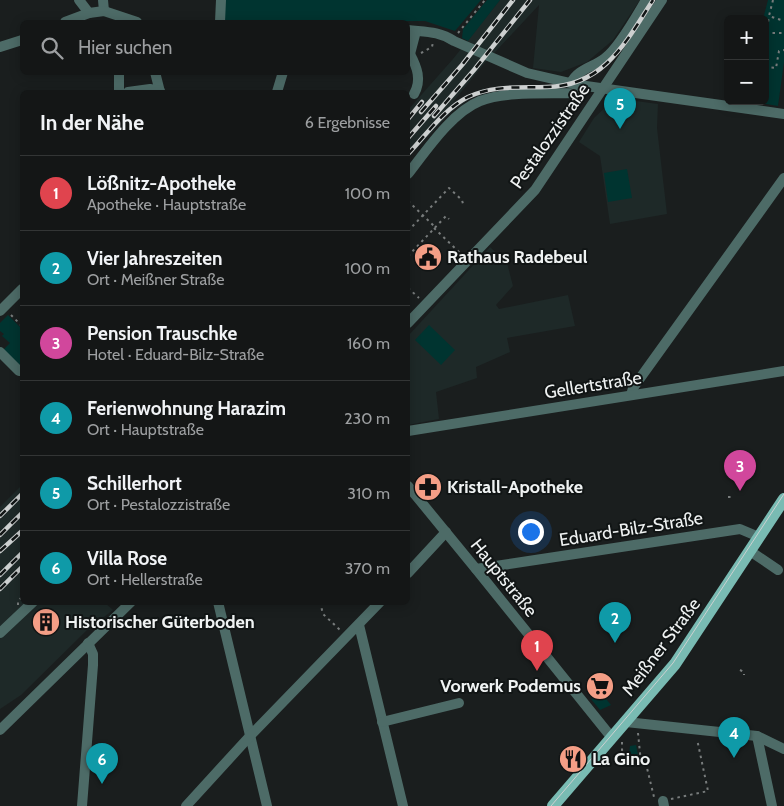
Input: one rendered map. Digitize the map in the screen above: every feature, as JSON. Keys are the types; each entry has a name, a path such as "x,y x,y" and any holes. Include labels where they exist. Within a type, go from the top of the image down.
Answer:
{"main road":[{"name":"Meißner Straße","path":"553,806 616,742 626,722 675,664 759,537 780,512 784,499"}],"street":[{"path":"78,0 89,13"},
{"path":"220,20 222,0"},
{"path":"410,172 448,125 461,113 479,101 516,95 575,93 577,74 607,58 646,0"},
{"name":"Pestalozzistraße","path":"410,320 535,190 662,0"},
{"path":"70,20 104,5 133,20"},
{"path":"412,31 434,39 454,42"},
{"path":"412,31 436,32 454,42 527,73 575,84 784,114"},
{"path":"410,47 412,31"},
{"path":"0,47 20,41"},
{"path":"410,57 419,75 418,87 414,94"},
{"path":"614,72 623,91"},
{"path":"119,75 119,90"},
{"path":"156,75 160,90"},
{"path":"278,90 281,75"},
{"path":"631,395 632,388 784,178"},
{"path":"2,310 20,291"},
{"path":"0,352 20,371"},
{"name":"Gellertstraße","path":"410,431 784,371"},
{"name":"Hauptstraße","path":"410,488 616,742"},
{"name":"Eduard-Bilz-Straße","path":"476,569 740,528 759,537"},
{"path":"410,571 446,532"},
{"path":"750,551 778,570"},
{"path":"0,633 30,605"},
{"path":"0,730 128,605"},
{"path":"219,605 267,806"},
{"path":"186,806 250,736 377,605"},
{"path":"359,625 403,806"},
{"path":"82,806 93,665 93,654 88,643"},
{"path":"382,722 459,703"},
{"path":"626,722 757,736 784,750"},
{"path":"757,736 772,806"}],"path":[{"path":"454,42 460,30 485,0"},
{"path":"773,0 769,16 784,20"},
{"path":"769,33 784,33"},
{"path":"410,55 414,57 432,48 434,39"},
{"path":"769,67 776,68 779,51 784,50"},
{"path":"410,229 449,188 462,200 463,204"},
{"path":"410,203 467,260"},
{"path":"410,254 446,216 449,219"},
{"path":"410,290 425,304"},
{"path":"2,310 20,324"},
{"path":"321,605 323,614 347,637"},
{"path":"740,670 744,672 744,675"},
{"path":"638,730 641,763"},
{"path":"616,742 636,764 641,763 647,768 656,802 663,803 708,791 695,730"}],"shaded area":[{"path":"223,0 481,0 455,31 425,21 410,20 222,20"},
{"path":"487,0 500,0 468,41 462,38 463,29"},
{"path":"500,0 640,0 613,40 587,62 561,72 533,68 539,5 483,65 453,102 484,88 486,94 471,98 450,113 410,156 410,108 453,59"},
{"path":"768,0 784,0 784,62 778,106 769,104 769,15 764,15"},
{"path":"621,99 658,104 657,128 667,214 610,224 600,156 579,142 594,118 608,105"},
{"path":"627,169 632,198 608,202 604,173"},
{"path":"490,247 507,263 513,286 496,305 499,309 568,295 575,326 507,338 510,352 476,367 477,378 436,392 439,419 410,425 410,334"},
{"path":"8,315 20,327 20,365 3,350 10,343 2,336 4,334 0,331 0,323"},
{"path":"429,325 455,350 441,365 415,340"},
{"path":"20,487 20,605 107,605 113,610 88,629 21,695 0,709 0,507"},
{"path":"603,695 611,705 600,710 591,699"},
{"path":"636,745 639,760 637,762 629,754 630,746"}],"tram line":[{"path":"551,806 673,663 784,494"}],"railway":[{"path":"421,112 462,65 513,0"},
{"path":"434,116 530,0"},
{"path":"410,152 443,115 468,97 497,89 567,85 584,79 598,70 623,46 653,0"},
{"path":"410,117 422,102"},
{"path":"410,136 436,106"},
{"path":"0,516 20,496"},
{"path":"0,535 20,515"},
{"path":"0,551 20,533"},
{"path":"0,575 20,555"},
{"path":"0,589 20,569"}],"place":[{"name":"Schillerhort","path":"620,129"},
{"name":"Rathaus Radebeul","path":"428,257"},
{"name":"Kristall-Apotheke","path":"428,487"},
{"name":"Pension Trauschke","path":"740,491"},
{"name":"Historischer Güterboden","path":"46,622"},
{"name":"Vier Jahreszeiten","path":"615,643"},
{"name":"Lößnitz-Apotheke","path":"537,671"},
{"name":"Vorwerk Podemus","path":"600,686"},
{"name":"Ferienwohnung Harazim","path":"734,758"},
{"name":"La Gino","path":"573,759"},
{"name":"Villa Rose","path":"102,784"}]}
